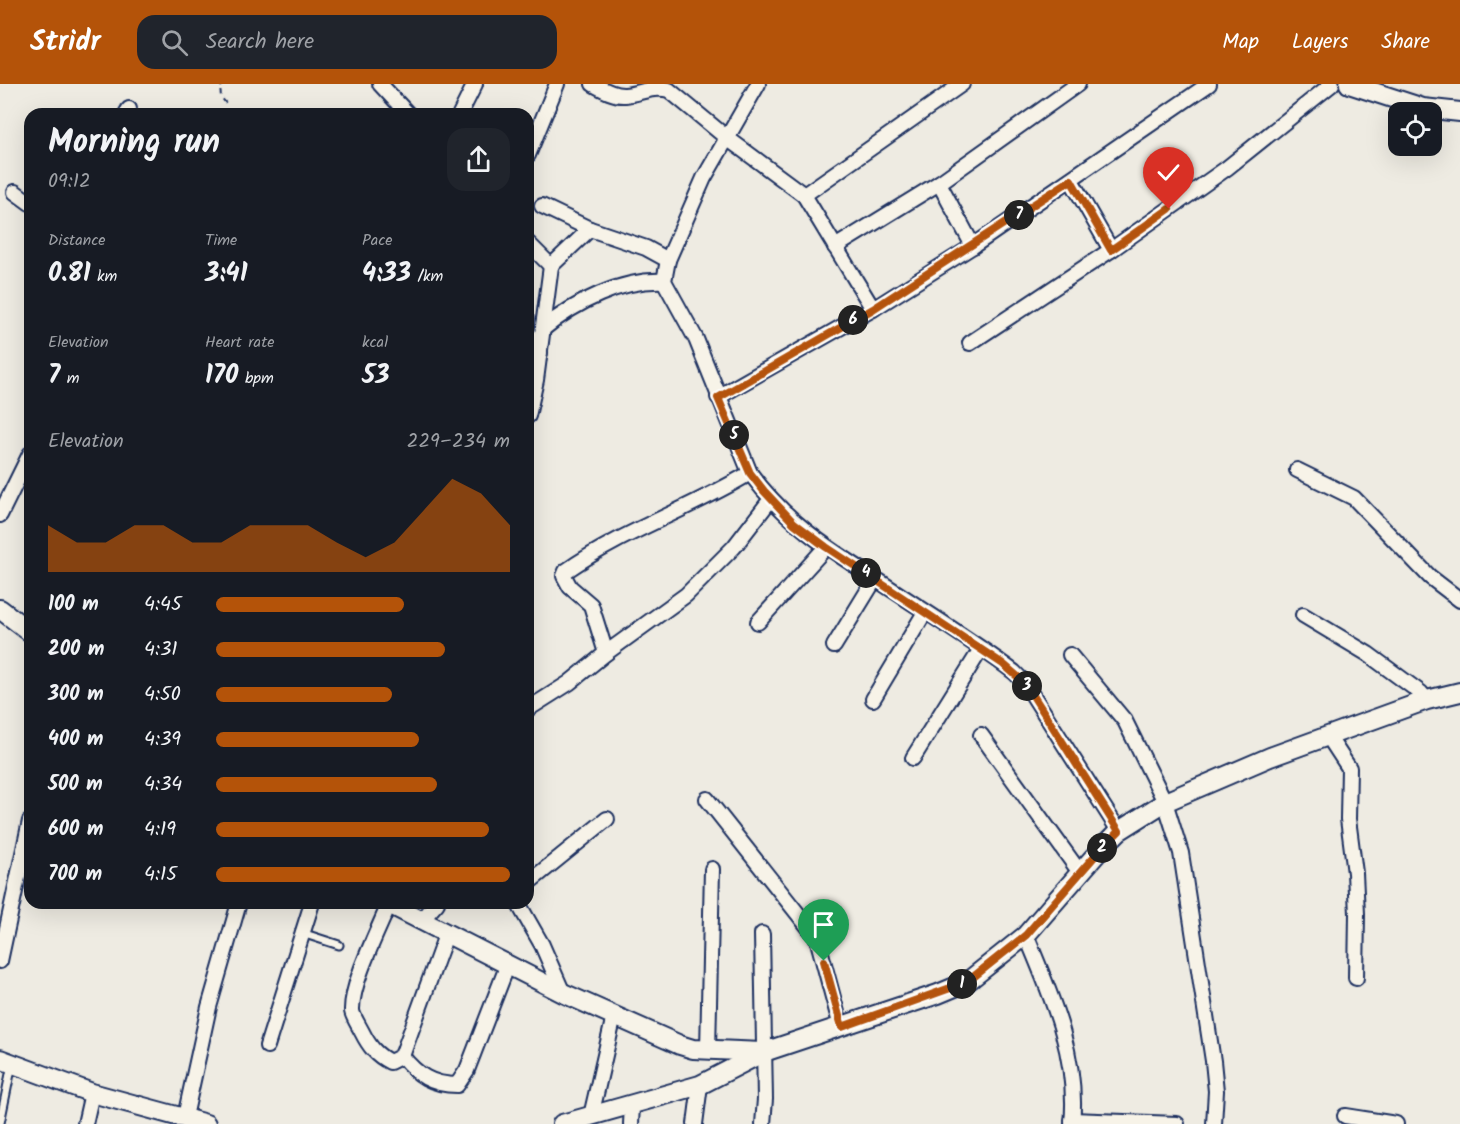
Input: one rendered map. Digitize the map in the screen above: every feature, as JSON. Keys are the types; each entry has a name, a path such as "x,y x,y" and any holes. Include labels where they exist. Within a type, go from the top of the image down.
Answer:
{"street":[{"path":"380,84 402,108"},
{"path":"458,84 472,90 463,108"},
{"path":"534,140 557,84"},
{"path":"592,84 612,93 625,95 660,87 669,90 804,195 873,309"},
{"path":"758,84 704,178 668,260 664,281 696,339 750,473 794,523 826,547 1014,672 1025,683 1119,831"},
{"path":"804,195 962,84"},
{"path":"835,247 939,183 1078,84"},
{"path":"718,398 873,309 973,246 1209,84"},
{"path":"970,343 1111,250 1227,168 1332,84"},
{"path":"1349,84 1375,89 1423,108 1460,112"},
{"path":"1071,180 1111,250"},
{"path":"939,183 973,246"},
{"path":"15,192 24,199"},
{"path":"543,206 590,229 646,248 668,260"},
{"path":"534,384 551,266 590,229"},
{"path":"534,249 551,266"},
{"path":"543,329 557,318 597,296 634,282 664,281"},
{"path":"534,343 540,353"},
{"path":"0,516 24,466"},
{"path":"1297,470 1354,498 1430,577 1460,600"},
{"path":"606,653 591,605 570,587 564,576 566,571 593,552 750,473"},
{"path":"534,705 569,683 694,587 734,547 771,499"},
{"path":"758,622 826,547"},
{"path":"834,646 875,579"},
{"path":"0,609 24,627"},
{"path":"873,699 926,612"},
{"path":"1303,615 1368,654 1421,693 1427,700"},
{"path":"912,758 981,649"},
{"path":"1070,655 1125,722 1165,802 1181,853 1213,1061 1216,1091 1215,1124"},
{"path":"562,1124 633,1106 700,1085 764,1052 967,982 1026,935 1119,831 1165,802 1270,757 1427,700 1460,692"},
{"path":"981,735 1081,874"},
{"path":"1328,736 1348,768 1348,819 1355,873 1357,914 1356,978"},
{"path":"708,799 817,938 842,1027"},
{"path":"534,878 607,819"},
{"path":"0,961 24,849"},
{"path":"708,1050 712,869"},
{"path":"184,1117 209,1007 237,909"},
{"path":"267,1046 310,909"},
{"path":"386,909 358,981 352,1012 366,1041 377,1056 390,1062 402,1056 447,932"},
{"path":"399,909 563,993 680,1045 708,1050 764,1052"},
{"path":"422,920 432,909"},
{"path":"521,909 542,945 563,993"},
{"path":"762,934 765,1099 763,1124"},
{"path":"1026,935 1048,988 1068,1047 1073,1082 1072,1122 1177,1124"},
{"path":"402,1056 414,1071 426,1079 443,1085 457,1085 468,1070 508,964"},
{"path":"591,1116 614,1016"},
{"path":"6,1062 92,1093 206,1124"},
{"path":"695,1124 700,1085"},
{"path":"85,1124 92,1093"},
{"path":"632,1124 633,1106"},
{"path":"1346,1116 1396,1124"}],"lane":[{"path":"302,933 339,945"},
{"path":"0,1123 6,1062"}],"path":[{"path":"224,84 220,87 221,97 228,106"}],"route":[{"path":"824,961 842,1027 967,982 1026,935 1119,831 1025,683 1003,664 826,547 794,523 750,473 718,398 873,309 973,246 1071,180 1111,250 1169,209"}]}
